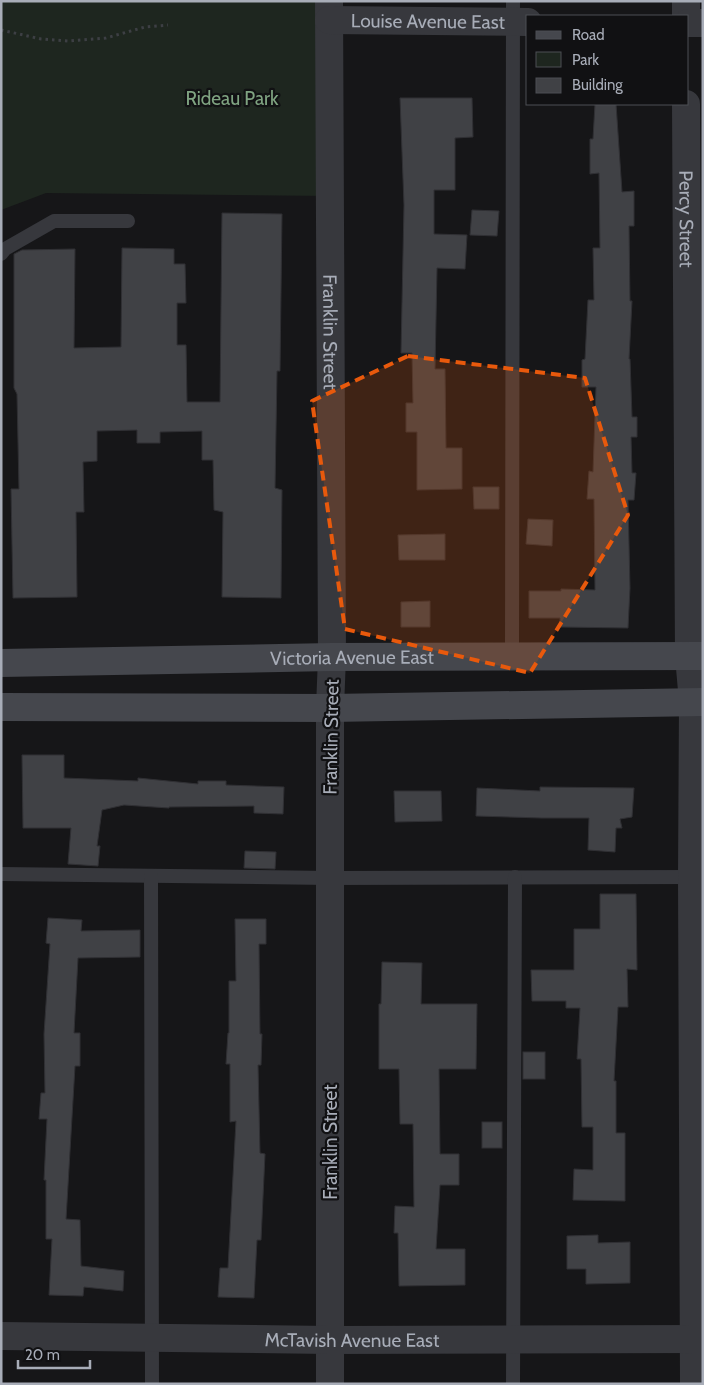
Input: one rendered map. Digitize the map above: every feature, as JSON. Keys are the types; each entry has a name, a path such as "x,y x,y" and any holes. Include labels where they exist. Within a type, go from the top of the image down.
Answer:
{"main road":[{"name":"Victoria Avenue East","path":"1,663 332,657 696,656"},
{"path":"1,707 330,708 698,702"}],"street":[{"path":"686,1 686,15"},
{"name":"Louise Avenue East","path":"329,11 518,15"},
{"name":"Franklin Street","path":"329,11 332,657 330,708 330,1384"},
{"path":"689,23 703,23"},
{"name":"Percy Street","path":"686,105 698,702 698,1339 694,1384"},
{"name":"McTavish Avenue East","path":"1,1336 330,1340 698,1339"}],"lane":[{"path":"512,656 518,15"},
{"path":"1,254 5,249 54,221 128,221"},
{"path":"1,874 330,878 697,877"},
{"path":"151,876 152,1384"},
{"path":"513,1384 515,877"}],"path":[{"path":"1,30 41,39 69,42 106,38 145,27 168,25"}],"highlighted area":[{"path":"408,356 585,378 628,515 530,673 345,629 312,401"}],"green space":[{"name":"Rideau Park","path":"1,1 329,1 331,196 46,193 1,210"}],"building":[{"path":"400,98 472,98 473,137 455,138 455,190 434,190 434,234 467,235 465,269 437,268 435,369 445,369 446,448 462,448 462,489 417,490 417,432 406,432 406,403 413,403 412,353 401,353 404,205"},
{"path":"595,105 616,105 622,192 634,191 634,226 629,226 630,301 632,301 629,359 632,417 637,417 637,437 631,437 632,473 636,473 634,500 628,500 630,588 628,628 560,627 560,618 529,618 529,591 561,591 561,589 595,590 594,499 587,499 589,471 593,472 596,387 582,387 582,360 585,359 588,300 594,300 593,248 600,248 599,173 590,174 590,139 593,139"},
{"path":"472,210 499,211 497,236 470,235"},
{"path":"222,213 282,214 280,371 277,371 275,488 282,490 281,598 222,597 223,512 214,510 213,460 202,460 202,431 160,432 160,443 137,443 137,430 97,431 97,461 83,462 84,512 76,512 77,597 13,598 11,489 19,489 17,394 14,388 14,254 22,250 75,249 74,348 121,347 122,248 174,249 174,264 185,264 186,303 177,303 177,345 186,345 187,402 220,402"},
{"path":"473,487 499,487 499,509 474,509"},
{"path":"528,519 553,520 552,546 526,544"},
{"path":"445,534 445,560 399,560 398,535"},
{"path":"430,601 430,627 401,627 401,602"},
{"path":"22,755 64,755 64,778 138,781 138,778 198,784 198,781 226,781 226,785 284,787 283,814 254,813 254,806 169,808 124,805 102,810 97,846 100,846 98,866 68,864 71,828 23,828"},
{"path":"540,787 634,788 632,817 620,819 622,828 616,828 615,852 588,850 589,818 476,816 477,788 540,791"},
{"path":"394,791 441,791 442,821 395,822"},
{"path":"245,851 276,852 275,869 244,868"},
{"path":"600,894 636,894 637,970 627,969 628,1007 618,1007 614,1081 616,1081 616,1133 625,1133 625,1201 573,1200 574,1169 593,1170 593,1127 582,1127 581,1059 577,1059 580,1008 566,1008 566,1001 532,1001 531,970 574,970 574,929 600,929"},
{"path":"48,918 82,920 81,931 140,930 140,957 78,958 74,1033 80,1033 80,1066 75,1066 66,1219 80,1220 81,1266 124,1271 123,1291 84,1287 83,1296 49,1295 52,1239 46,1239 46,1180 44,1180 47,1119 39,1119 41,1093 45,1093 44,1034 50,944 46,943"},
{"path":"235,919 266,919 266,944 259,944 260,1034 262,1034 261,1065 258,1065 260,1153 265,1154 261,1240 257,1240 254,1298 218,1297 220,1268 228,1268 236,1121 230,1122 230,1064 226,1064 229,1033 229,981 236,981"},
{"path":"382,962 422,963 421,1004 477,1004 476,1069 439,1069 440,1154 459,1154 459,1185 440,1185 436,1249 465,1249 465,1285 399,1286 398,1233 394,1233 395,1206 414,1207 413,1124 400,1124 399,1069 379,1069 379,1004 381,1004"},
{"path":"523,1052 545,1052 545,1079 523,1079"},
{"path":"482,1122 502,1122 502,1148 482,1148"},
{"path":"598,1235 598,1243 630,1242 630,1283 586,1284 586,1269 567,1269 567,1236"}]}
